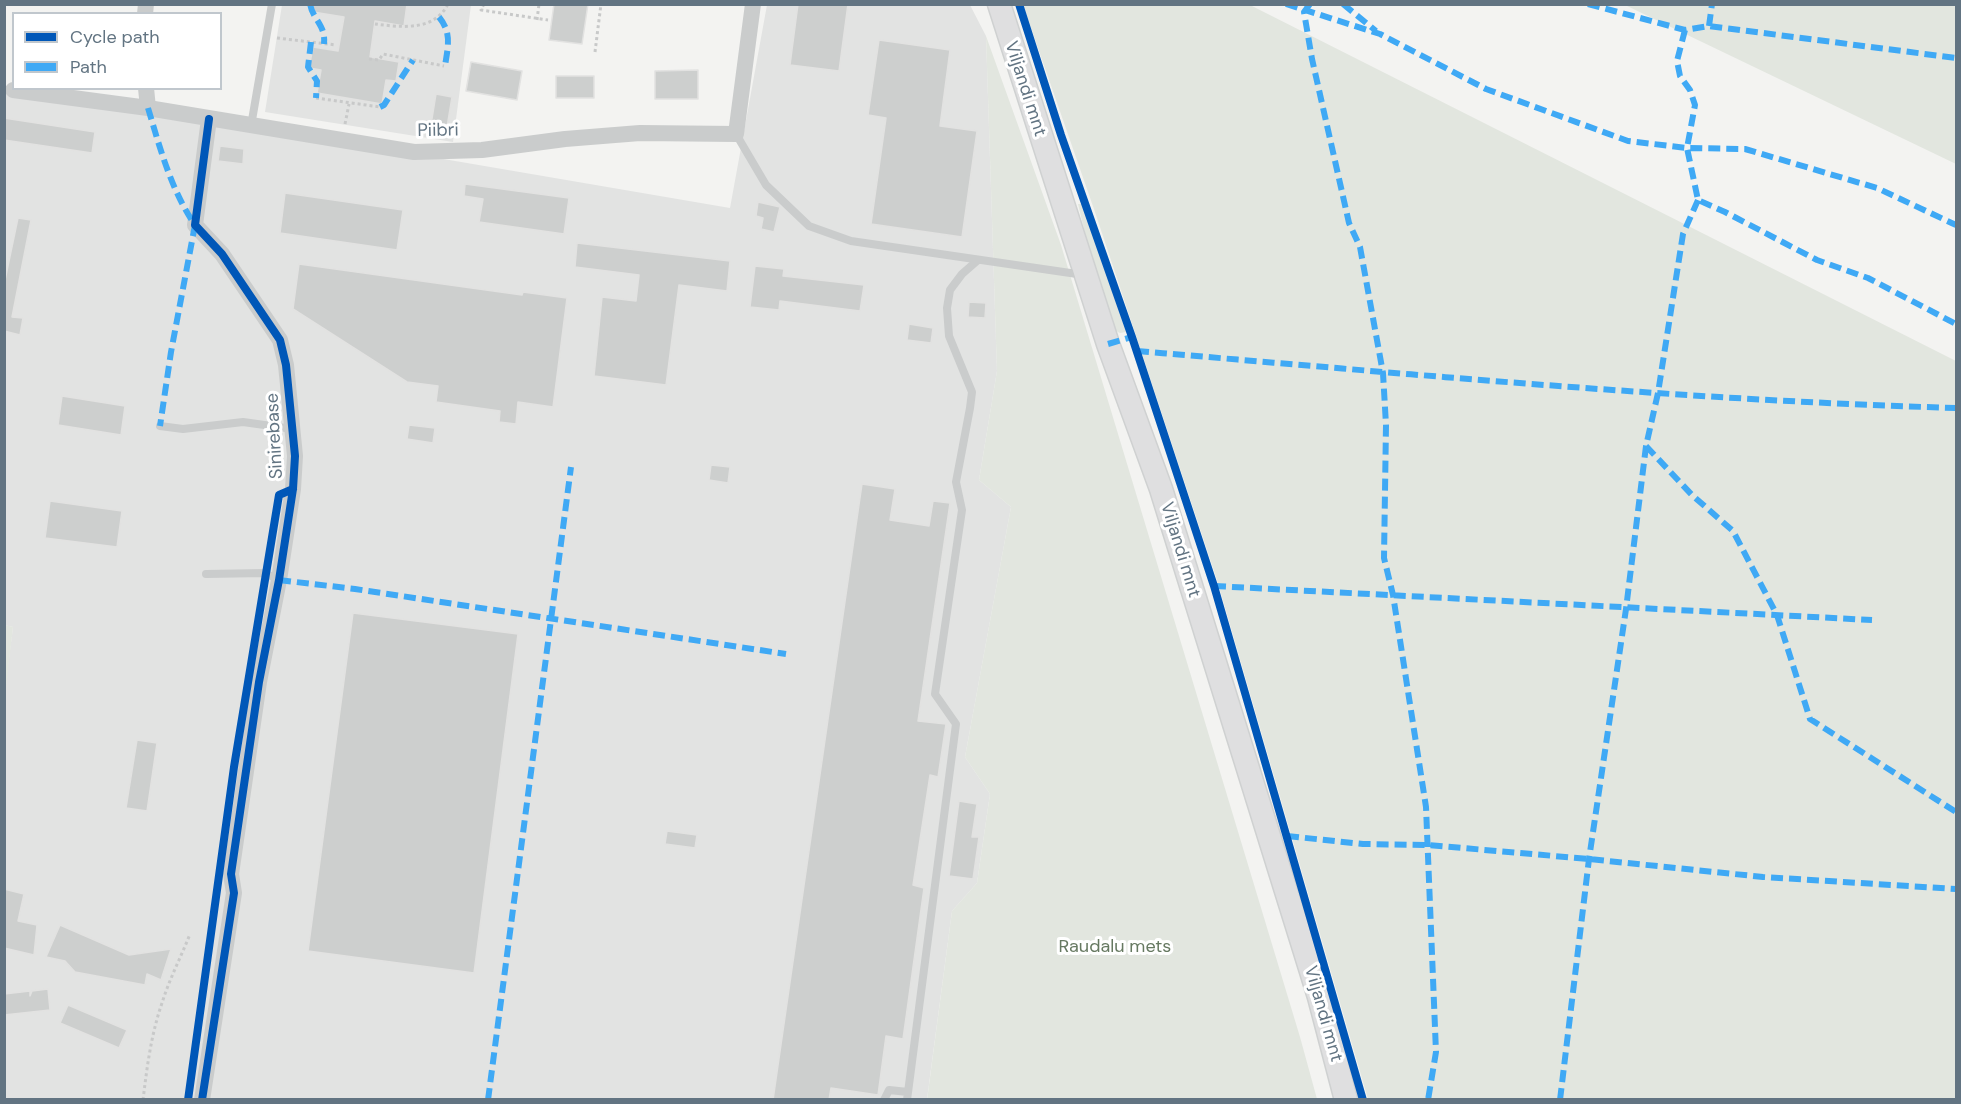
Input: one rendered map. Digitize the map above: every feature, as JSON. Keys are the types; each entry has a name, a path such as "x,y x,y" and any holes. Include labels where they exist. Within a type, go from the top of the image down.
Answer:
{"main road":[{"name":"Viljandi mnt","path":"999,4 1108,344 1161,489 1319,997 1346,1100"}],"street":[{"path":"736,134 753,4"},
{"name":"Piibri","path":"13,90 148,108 414,152 482,150 565,139 640,133 736,134"},
{"path":"146,90 148,108"},
{"name":"Sinirebase","path":"202,1100 227,893 259,682 279,580 293,489 295,456 286,364 280,340 222,254 195,225 209,119"}],"lane":[{"path":"251,126 272,4"},
{"path":"736,134 766,184 809,226 851,241 1086,276"},
{"path":"884,1100 889,1090 907,1096 956,724 935,694 962,510 956,482 972,392 949,336 947,308 950,290 962,274 978,260"},
{"path":"160,426 183,429 243,422 293,429"},
{"path":"207,574 266,573 279,580"}],"path":[{"path":"375,24 406,28 418,26 438,17 448,4"},
{"path":"484,4 481,10 548,20"},
{"path":"537,20 539,4"},
{"path":"595,52 601,4"},
{"path":"267,36 336,45"},
{"path":"369,59 379,60 383,54 444,66"},
{"path":"316,98 380,107"},
{"path":"343,141 349,103"},
{"path":"143,1100 151,1039 162,1000 190,934"}],"shaded area":[{"path":"282,5 471,5 453,142 265,112"},
{"path":"767,5 970,5 986,36 997,371 979,480 1011,507 965,757 990,794 977,883 952,911 927,1099 5,1100 4,696 13,627 4,625 5,91 163,111 730,208"}],"green space":[{"path":"1023,5 1250,5 1956,361 1956,1099 1368,1099 1217,580 1095,212"},
{"path":"1625,5 1956,5 1956,164"},
{"name":"Raudalu mets","path":"986,36 1061,245 1317,1099 927,1100 952,911 977,883 990,794 965,757 1011,507 979,480 997,371"},
{"path":"1078,204 1082,204 1126,332 1120,333 1114,330 1089,250"},
{"path":"4,625 13,627 5,696"}],"building":[{"path":"313,4 407,4 404,26 375,21 370,57 399,62 396,81 386,80 382,104 317,93 321,70 309,68 313,47 338,51 344,17 313,12"},
{"path":"554,4 588,4 582,44 549,40"},
{"path":"798,4 848,4 839,71 790,65"},
{"path":"879,40 950,50 940,126 977,131 962,237 871,224 886,118 868,115"},
{"path":"471,62 522,71 517,100 466,91"},
{"path":"698,70 698,99 655,99 655,71"},
{"path":"556,76 594,76 594,98 556,98"},
{"path":"436,94 452,97 447,127 431,125"},
{"path":"4,118 95,132 92,153 4,140"},
{"path":"220,146 244,149 243,164 218,161"},
{"path":"465,184 569,198 564,234 479,222 483,199 464,196"},
{"path":"285,193 403,210 397,250 280,233"},
{"path":"758,202 780,207 774,232 761,229 763,218 756,216"},
{"path":"18,218 31,220 12,317 23,318 20,335 4,331 4,285"},
{"path":"577,243 730,261 727,291 679,285 666,385 594,376 602,297 636,301 639,275 575,267"},
{"path":"299,264 522,295 523,292 567,298 553,407 518,402 516,424 499,422 500,411 436,402 438,386 407,382 293,309"},
{"path":"755,266 784,269 783,276 864,285 860,311 780,301 779,310 750,307"},
{"path":"969,302 986,303 985,318 968,317"},
{"path":"909,324 933,328 931,343 907,340"},
{"path":"62,396 125,406 121,435 58,425"},
{"path":"409,425 435,428 433,443 407,439"},
{"path":"711,465 730,467 728,483 709,480"},
{"path":"862,484 895,489 890,520 929,526 933,501 950,503 918,721 946,724 938,777 930,775 913,885 924,888 903,1039 886,1036 878,1095 831,1088 829,1100 773,1100"},
{"path":"50,501 122,511 117,547 45,538"},
{"path":"353,613 518,634 474,973 308,951"},
{"path":"137,740 157,743 147,811 126,808"},
{"path":"959,801 977,804 972,837 979,837 973,879 949,876"},
{"path":"667,831 697,835 695,848 665,844"},
{"path":"4,889 24,894 18,921 37,925 34,955 4,948"},
{"path":"60,925 129,955 171,949 161,980 147,974 145,985 75,972 65,961 46,957"},
{"path":"48,989 50,1010 4,1015 4,994 30,991 30,996 32,991"},
{"path":"68,1005 127,1030 119,1048 60,1023"}],"marked path":[{"path":"310,4 323,32 324,44"},
{"path":"1286,4 1380,34 1486,89 1628,141 1687,148 1745,149 1877,188 1956,225"},
{"path":"1310,4 1304,12 1312,59 1349,223 1360,247 1383,373 1386,425 1384,558 1393,595 1426,807 1436,1052 1428,1100"},
{"path":"1343,4 1376,31"},
{"path":"1588,4 1685,30 1709,26 1956,58"},
{"path":"1709,26 1712,4"},
{"path":"439,17 447,34 445,66"},
{"path":"1685,30 1677,61 1680,76 1690,90 1695,105 1687,148 1698,200 1817,260 1868,278 1956,324"},
{"path":"311,42 308,67 317,81 316,98"},
{"path":"380,107 384,105 413,60"},
{"path":"148,108 179,198 195,225 171,352 160,426"},
{"path":"1560,1100 1589,859 1626,609 1646,446 1658,393 1683,234 1698,200"},
{"path":"1108,344 1132,337"},
{"path":"1137,351 1649,393 1956,408"},
{"path":"1646,446 1692,495 1733,531 1777,615 1810,719 1956,812"},
{"path":"488,1100 571,467"},
{"path":"279,580 355,589 786,654"},
{"path":"1214,586 1872,620"},
{"path":"1287,836 1363,844 1428,845 1763,877 1956,889"}],"cycle path":[{"path":"1019,4 1214,586 1363,1100"},
{"path":"202,1100 234,893 231,874 259,682 279,580 293,489 295,456 286,365 280,340 222,254 195,225 209,119"},
{"path":"188,1100 234,767 279,495 293,489"}]}
